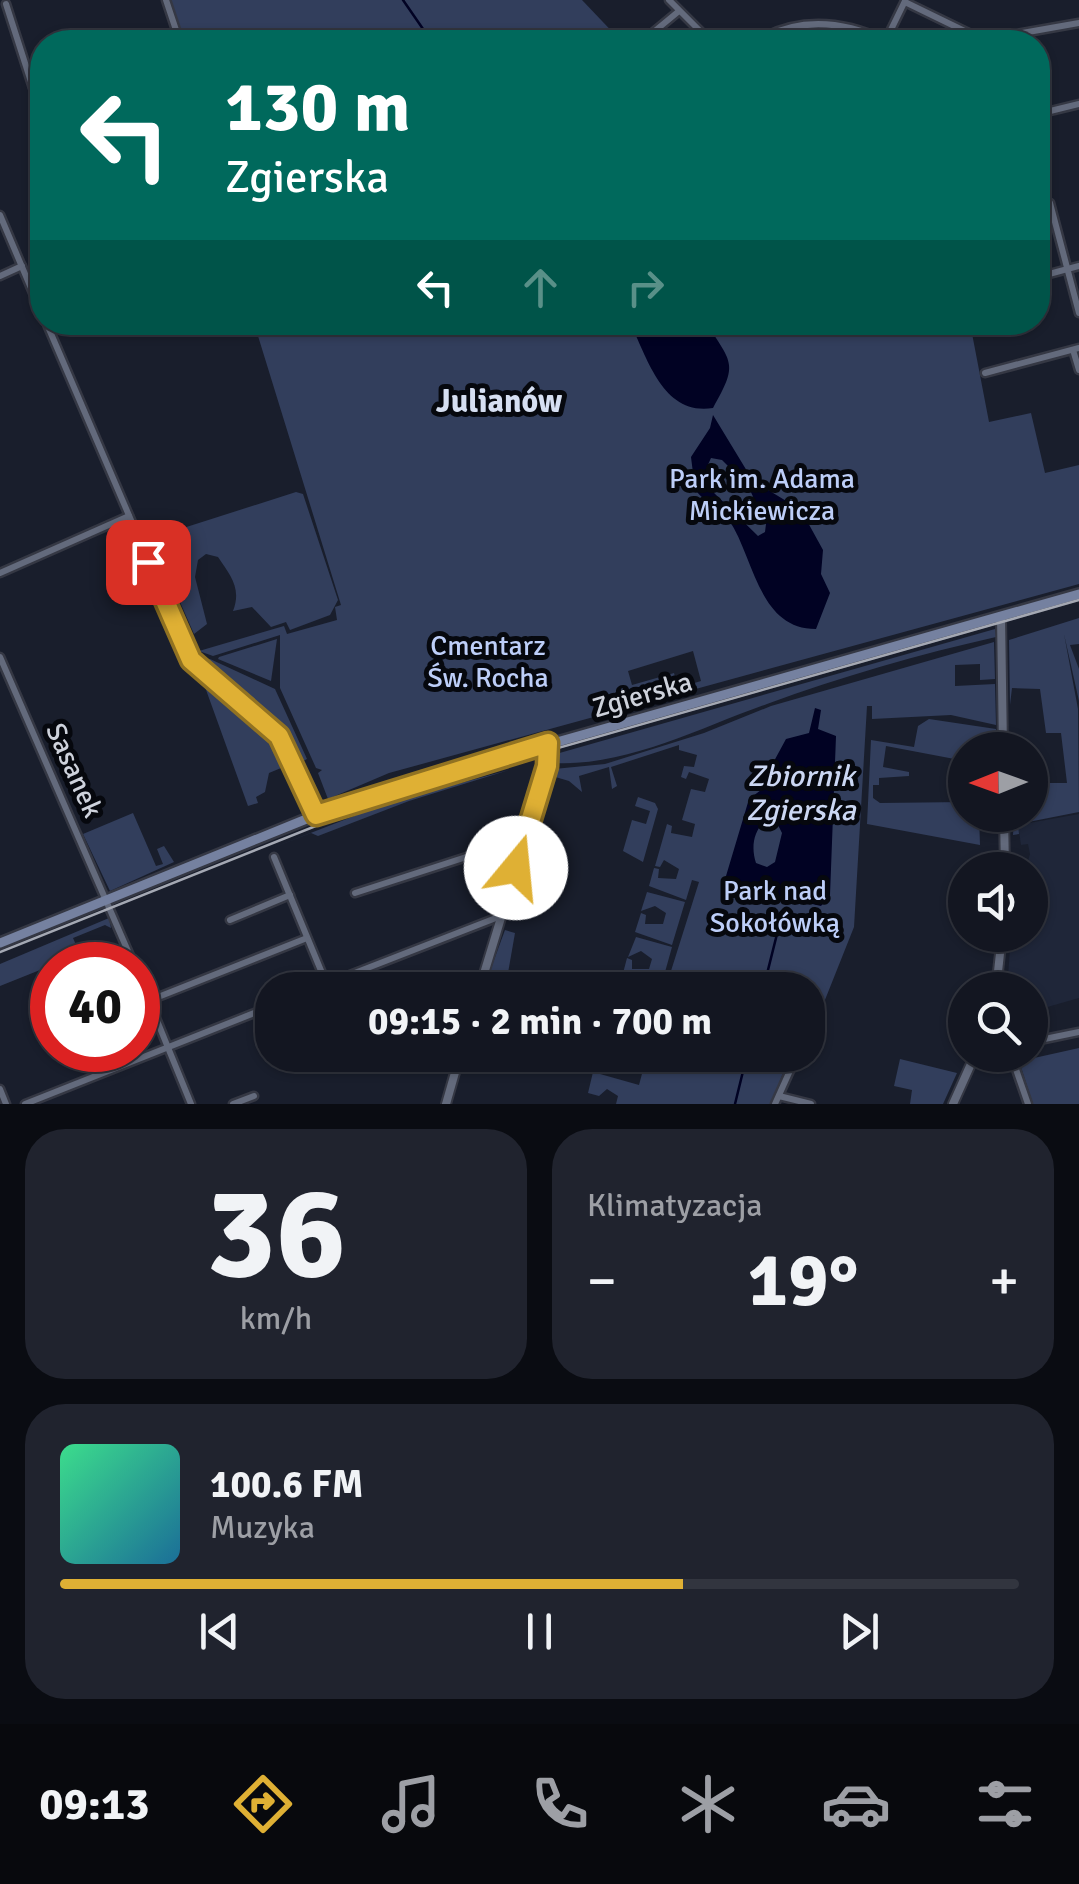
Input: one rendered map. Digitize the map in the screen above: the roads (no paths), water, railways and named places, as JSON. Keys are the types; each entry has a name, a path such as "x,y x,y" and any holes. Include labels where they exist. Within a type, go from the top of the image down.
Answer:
{"main road":[{"name":"Zgierska","path":"0,943 316,815 548,743 1079,594"}],"street":[{"path":"166,0 176,30"},
{"path":"654,30 684,0"},
{"path":"892,30 905,1 955,30"},
{"path":"5,4 30,78"},
{"path":"675,6 698,30"},
{"path":"1044,30 1079,23"},
{"path":"780,30 816,24 859,30"},
{"path":"1050,111 1079,104"},
{"path":"1050,203 1079,312"},
{"path":"0,215 30,281"},
{"path":"0,276 22,266"},
{"path":"1050,274 1079,266"},
{"path":"51,335 191,660 279,736 316,815"},
{"path":"985,373 1076,349 1079,370"},
{"path":"0,573 128,516"},
{"path":"1001,616 1003,732"},
{"name":"Sasanek","path":"0,658 125,942"},
{"path":"485,972 550,756 548,743"},
{"path":"355,893 516,841 523,843"},
{"path":"274,857 322,972"},
{"path":"230,920 290,894"},
{"path":"364,972 502,915"},
{"path":"160,996 307,938"},
{"path":"24,1104 255,1013"},
{"path":"160,1029 191,1104"},
{"path":"1048,1038 1079,1032"},
{"path":"446,1104 454,1072"},
{"path":"789,1072 777,1100 812,1104"},
{"path":"953,1104 967,1072"},
{"path":"1017,1072 1028,1104"},
{"path":"0,1089 6,1104"},
{"path":"233,1104 254,1096"}],"water":[{"path":"636,335 714,335 727,356 729,373 713,408 696,408 670,394 651,368"},
{"path":"713,415 750,476 744,482 722,460 711,458 706,469 709,488 758,536 765,532 766,524 749,488 755,482 801,510 823,550 821,574 830,593 816,629 797,626 781,617 760,588 729,520 695,489 691,457 710,428"},
{"name":"Zbiornik Zgierska","path":"815,708 821,710 818,729 836,736 830,895 821,906 733,886 726,876 749,799 769,784 777,766 773,763 786,739 809,733","holes":["766,820 776,821 782,833 775,862 767,867 756,863 754,840"]}],"waterway":[{"path":"403,0 424,30"},
{"path":"768,972 782,914"},
{"path":"735,1104 743,1072"}],"tram line":[{"path":"0,952 396,794 1079,600"}],"district":[{"name":"Julianów","path":"499,401"}],"park label":[{"name":"Park im. Adama Mickiewicza","path":"762,494"},
{"name":"Cmentarz Św. Rocha","path":"488,661"},
{"name":"Park nad Sokołówką","path":"775,906"}]}
